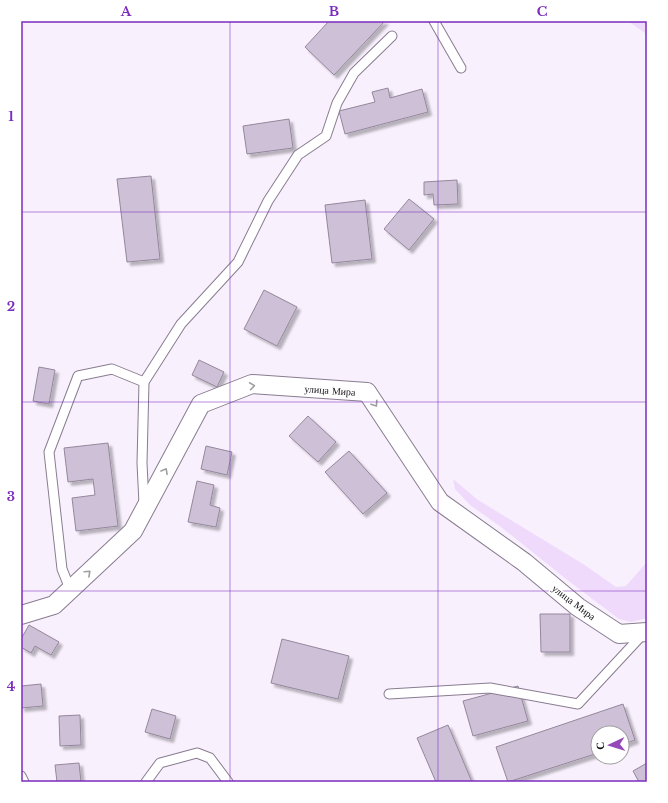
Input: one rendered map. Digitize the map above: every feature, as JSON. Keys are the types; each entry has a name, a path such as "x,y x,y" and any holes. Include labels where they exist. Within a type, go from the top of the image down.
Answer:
{"street":[{"name":"улица Мира","path":"21,615 54,605 132,531 201,404 252,384 367,392 440,502 524,562 578,607 619,634 645,632"}],"lane":[{"path":"434,21 462,68"},
{"path":"144,509 142,463 144,382 181,324 238,262 268,202 298,155 326,136 337,103 354,73 392,36"},
{"path":"70,589 62,569 49,452 78,376 112,369 144,382"},
{"path":"389,694 490,688 578,704 645,632"},
{"path":"146,782 160,763 197,753 210,758 228,782"},
{"path":"21,776 24,782"}],"shaded area":[{"path":"628,21 647,21 647,40 645,33"},
{"path":"453,479 478,500 583,564 616,587 626,586 647,562 647,618 631,622 619,619 501,527 470,505 455,489"}],"building":[{"path":"329,21 385,21 334,75 305,47"},
{"path":"388,88 390,98 422,89 428,112 345,134 339,111 375,102 372,92"},
{"path":"289,119 293,148 247,154 243,126"},
{"path":"151,176 160,259 127,262 117,179"},
{"path":"457,180 458,204 434,205 433,194 424,195 424,182"},
{"path":"409,199 434,219 409,250 384,229"},
{"path":"365,200 372,259 332,263 325,205"},
{"path":"264,290 297,307 277,346 244,329"},
{"path":"199,360 224,372 217,387 192,375"},
{"path":"39,367 55,370 49,404 33,401"},
{"path":"308,416 336,442 318,462 289,436"},
{"path":"108,443 118,526 76,531 72,498 95,495 93,479 68,482 64,448"},
{"path":"206,446 232,452 227,475 201,469"},
{"path":"349,451 387,493 363,514 325,472"},
{"path":"197,481 214,485 210,505 220,508 216,527 188,522"},
{"path":"540,614 570,614 570,652 541,652"},
{"path":"29,625 59,642 51,655 35,646 31,653 21,647 21,639"},
{"path":"282,639 349,656 338,699 271,683"},
{"path":"41,684 43,706 21,708 21,686"},
{"path":"518,686 528,721 473,736 463,701"},
{"path":"623,704 630,725 590,725 590,756 508,782 496,747"},
{"path":"152,709 176,716 170,739 145,732"},
{"path":"80,715 81,745 60,746 59,716"},
{"path":"448,725 472,782 436,782 417,738"},
{"path":"630,725 635,740 630,742"},
{"path":"79,763 81,782 57,782 55,765"},
{"path":"647,763 647,782 639,782 633,771"}]}
